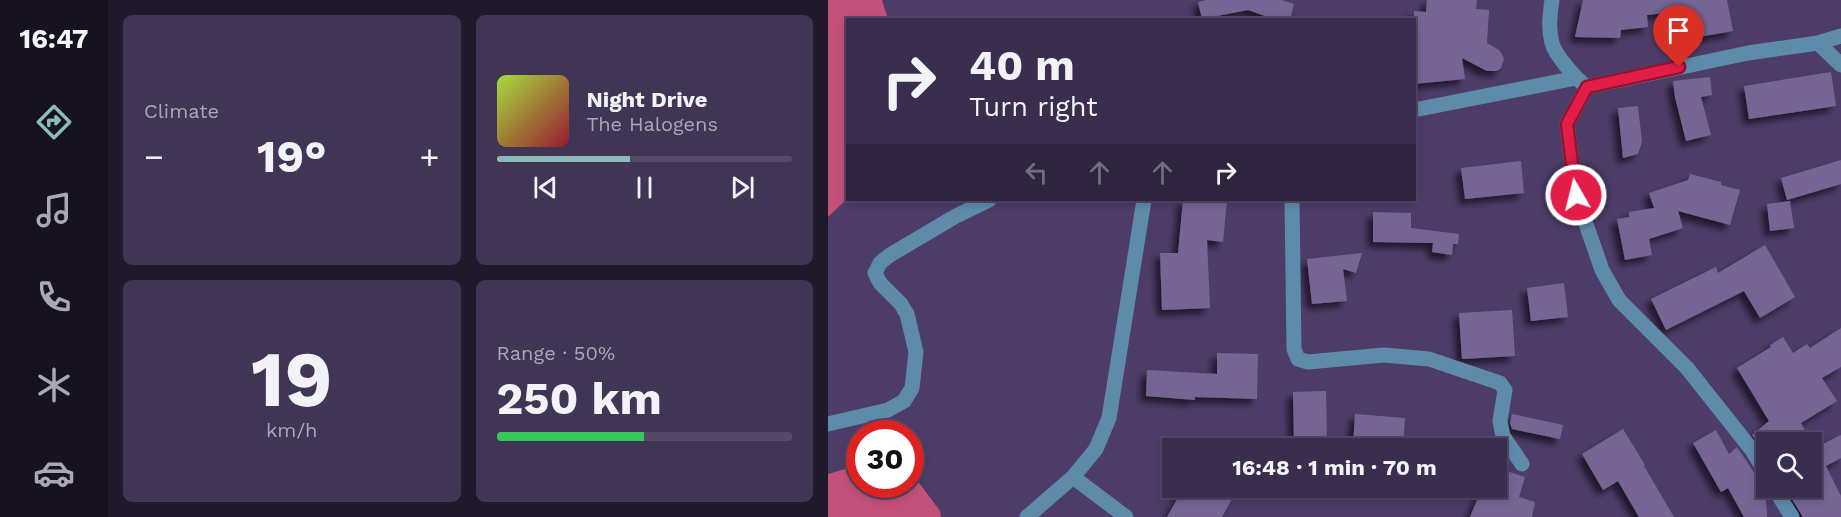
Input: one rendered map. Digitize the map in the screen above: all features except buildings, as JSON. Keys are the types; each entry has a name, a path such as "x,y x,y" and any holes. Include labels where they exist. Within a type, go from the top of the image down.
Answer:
{"street":[{"path":"1552,0 1549,25 1552,45 1581,82"},
{"path":"1416,110 1818,43 1841,36"},
{"path":"1818,43 1841,65"},
{"path":"1581,82 1567,124 1576,195 1602,270 1619,300 1687,368 1756,457"},
{"path":"828,424 888,410 904,401 912,388 916,352 908,314 876,277 876,268 880,263 956,216 987,201"},
{"path":"1027,517 1073,477 1096,450 1109,418 1144,201"},
{"path":"1292,201 1294,349 1298,359 1308,362 1384,355 1429,359 1500,382 1504,390 1500,421 1503,436 1522,464"},
{"path":"1073,477 1126,517"},
{"path":"1780,498 1792,517"}],"shaded area":[{"path":"828,0 882,0 888,18 846,18 846,200 828,217"},
{"path":"846,469 846,498 924,498 924,489 940,511 941,517 828,517 828,474"}],"route":[{"path":"1576,195 1567,124 1587,87 1679,67"}]}
